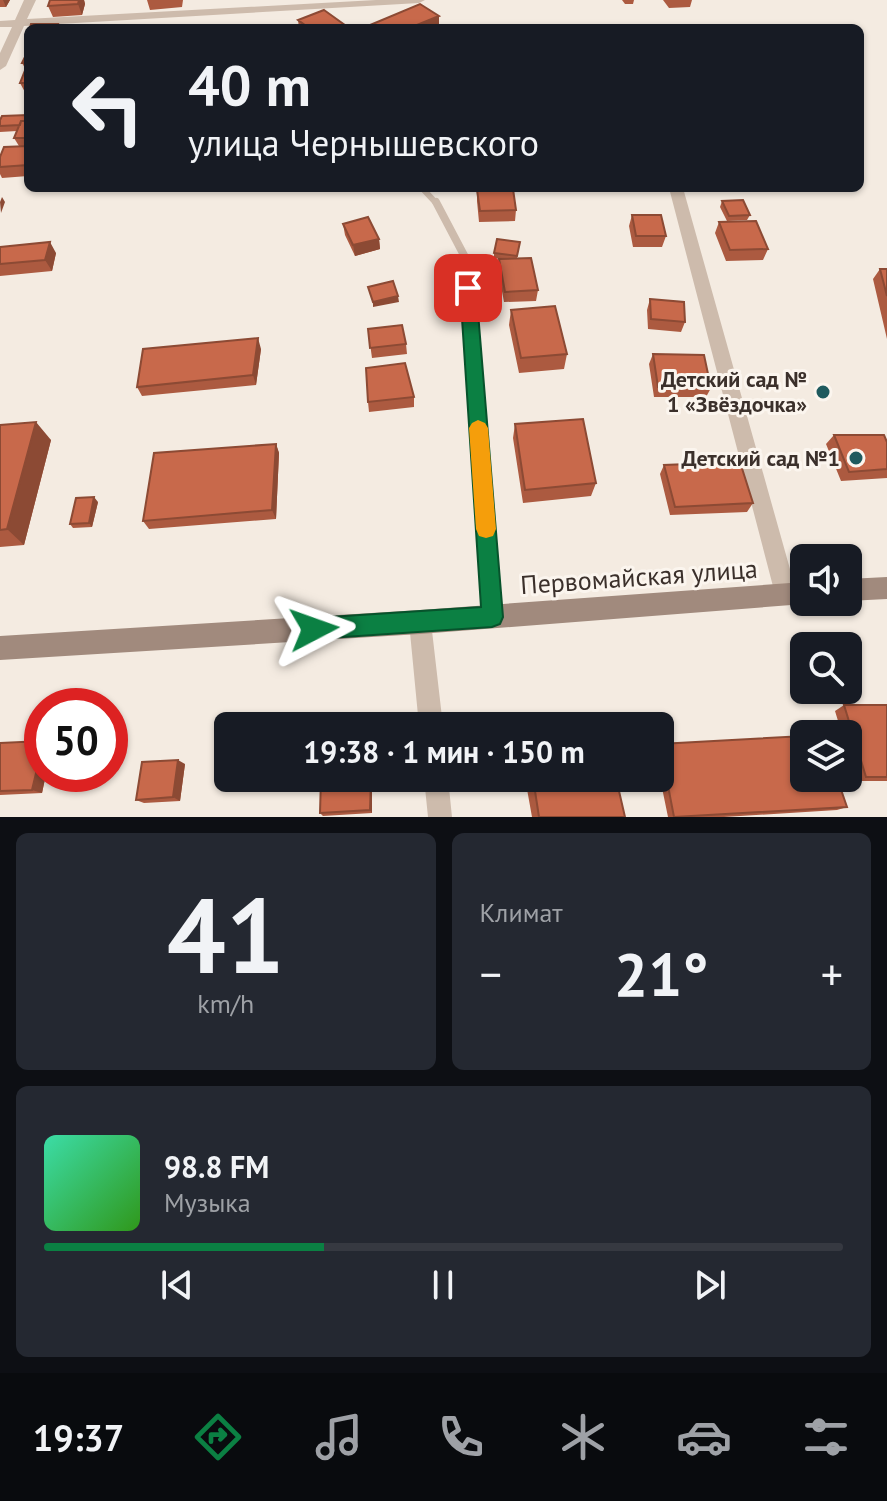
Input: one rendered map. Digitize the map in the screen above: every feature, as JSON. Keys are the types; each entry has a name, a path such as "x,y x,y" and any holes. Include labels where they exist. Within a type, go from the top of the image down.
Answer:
{"main road":[{"path":"862,589 887,588"},
{"name":"Первомайская улица","path":"0,648 420,622 790,594"}],"street":[{"path":"0,66 30,0"},
{"path":"0,24 419,0"},
{"path":"677,192 790,577"},
{"path":"420,622 430,712"},
{"path":"437,792 440,817"}],"lane":[{"path":"426,192 435,201 466,259 492,617"}],"building":[{"path":"50,0 79,0 78,4 48,6"},
{"path":"420,4 439,16 419,24 372,24"},
{"path":"324,10 343,24 304,24 298,20"},
{"path":"24,115 24,121 20,125 0,126 2,116"},
{"path":"21,121 24,121 24,138 14,138"},
{"path":"24,146 24,165 0,167 4,147"},
{"path":"477,192 513,192 516,210 480,211"},
{"path":"743,200 750,215 729,216 722,201"},
{"path":"632,215 661,215 666,236 636,236"},
{"path":"368,217 379,239 353,245 343,224"},
{"path":"756,221 768,249 730,250 719,222"},
{"path":"497,239 520,242 517,256 494,253"},
{"path":"50,242 45,260 0,264 0,247"},
{"path":"531,258 538,290 505,292 499,259"},
{"path":"880,269 887,269 887,296"},
{"path":"393,281 398,296 373,302 368,287"},
{"path":"650,299 684,302 685,322 651,319"},
{"path":"555,306 567,354 521,358 511,310"},
{"path":"402,325 406,344 370,348 368,329"},
{"path":"258,338 253,375 137,387 143,349"},
{"path":"653,354 704,355 711,388 658,387"},
{"path":"405,363 414,397 368,402 366,368"},
{"path":"583,419 596,483 525,490 515,424"},
{"path":"36,422 7,529 0,530 0,425"},
{"path":"834,435 884,435 887,469 849,472"},
{"path":"276,444 272,510 143,521 154,453"},
{"path":"740,462 753,503 675,507 664,465"},
{"path":"94,497 89,523 70,524 76,498"},
{"path":"844,705 887,705 887,777 866,777 862,764 862,720 849,720"},
{"path":"790,737 790,792 842,792 847,807 674,817 669,792 674,792 674,743"},
{"path":"24,742 24,790 0,791 0,743"},
{"path":"178,760 173,797 136,800 142,762"},
{"path":"321,792 371,792 370,810 320,813"},
{"path":"535,792 619,792 625,817 539,817"}],"slow traffic":[{"path":"478,428 486,529"}],"place":[{"name":"Детский сад № 1 «Звёздочка»","path":"823,392"},
{"name":"Детский сад №1","path":"856,458"}],"route":[{"path":"314,629 492,617 468,288"}]}
